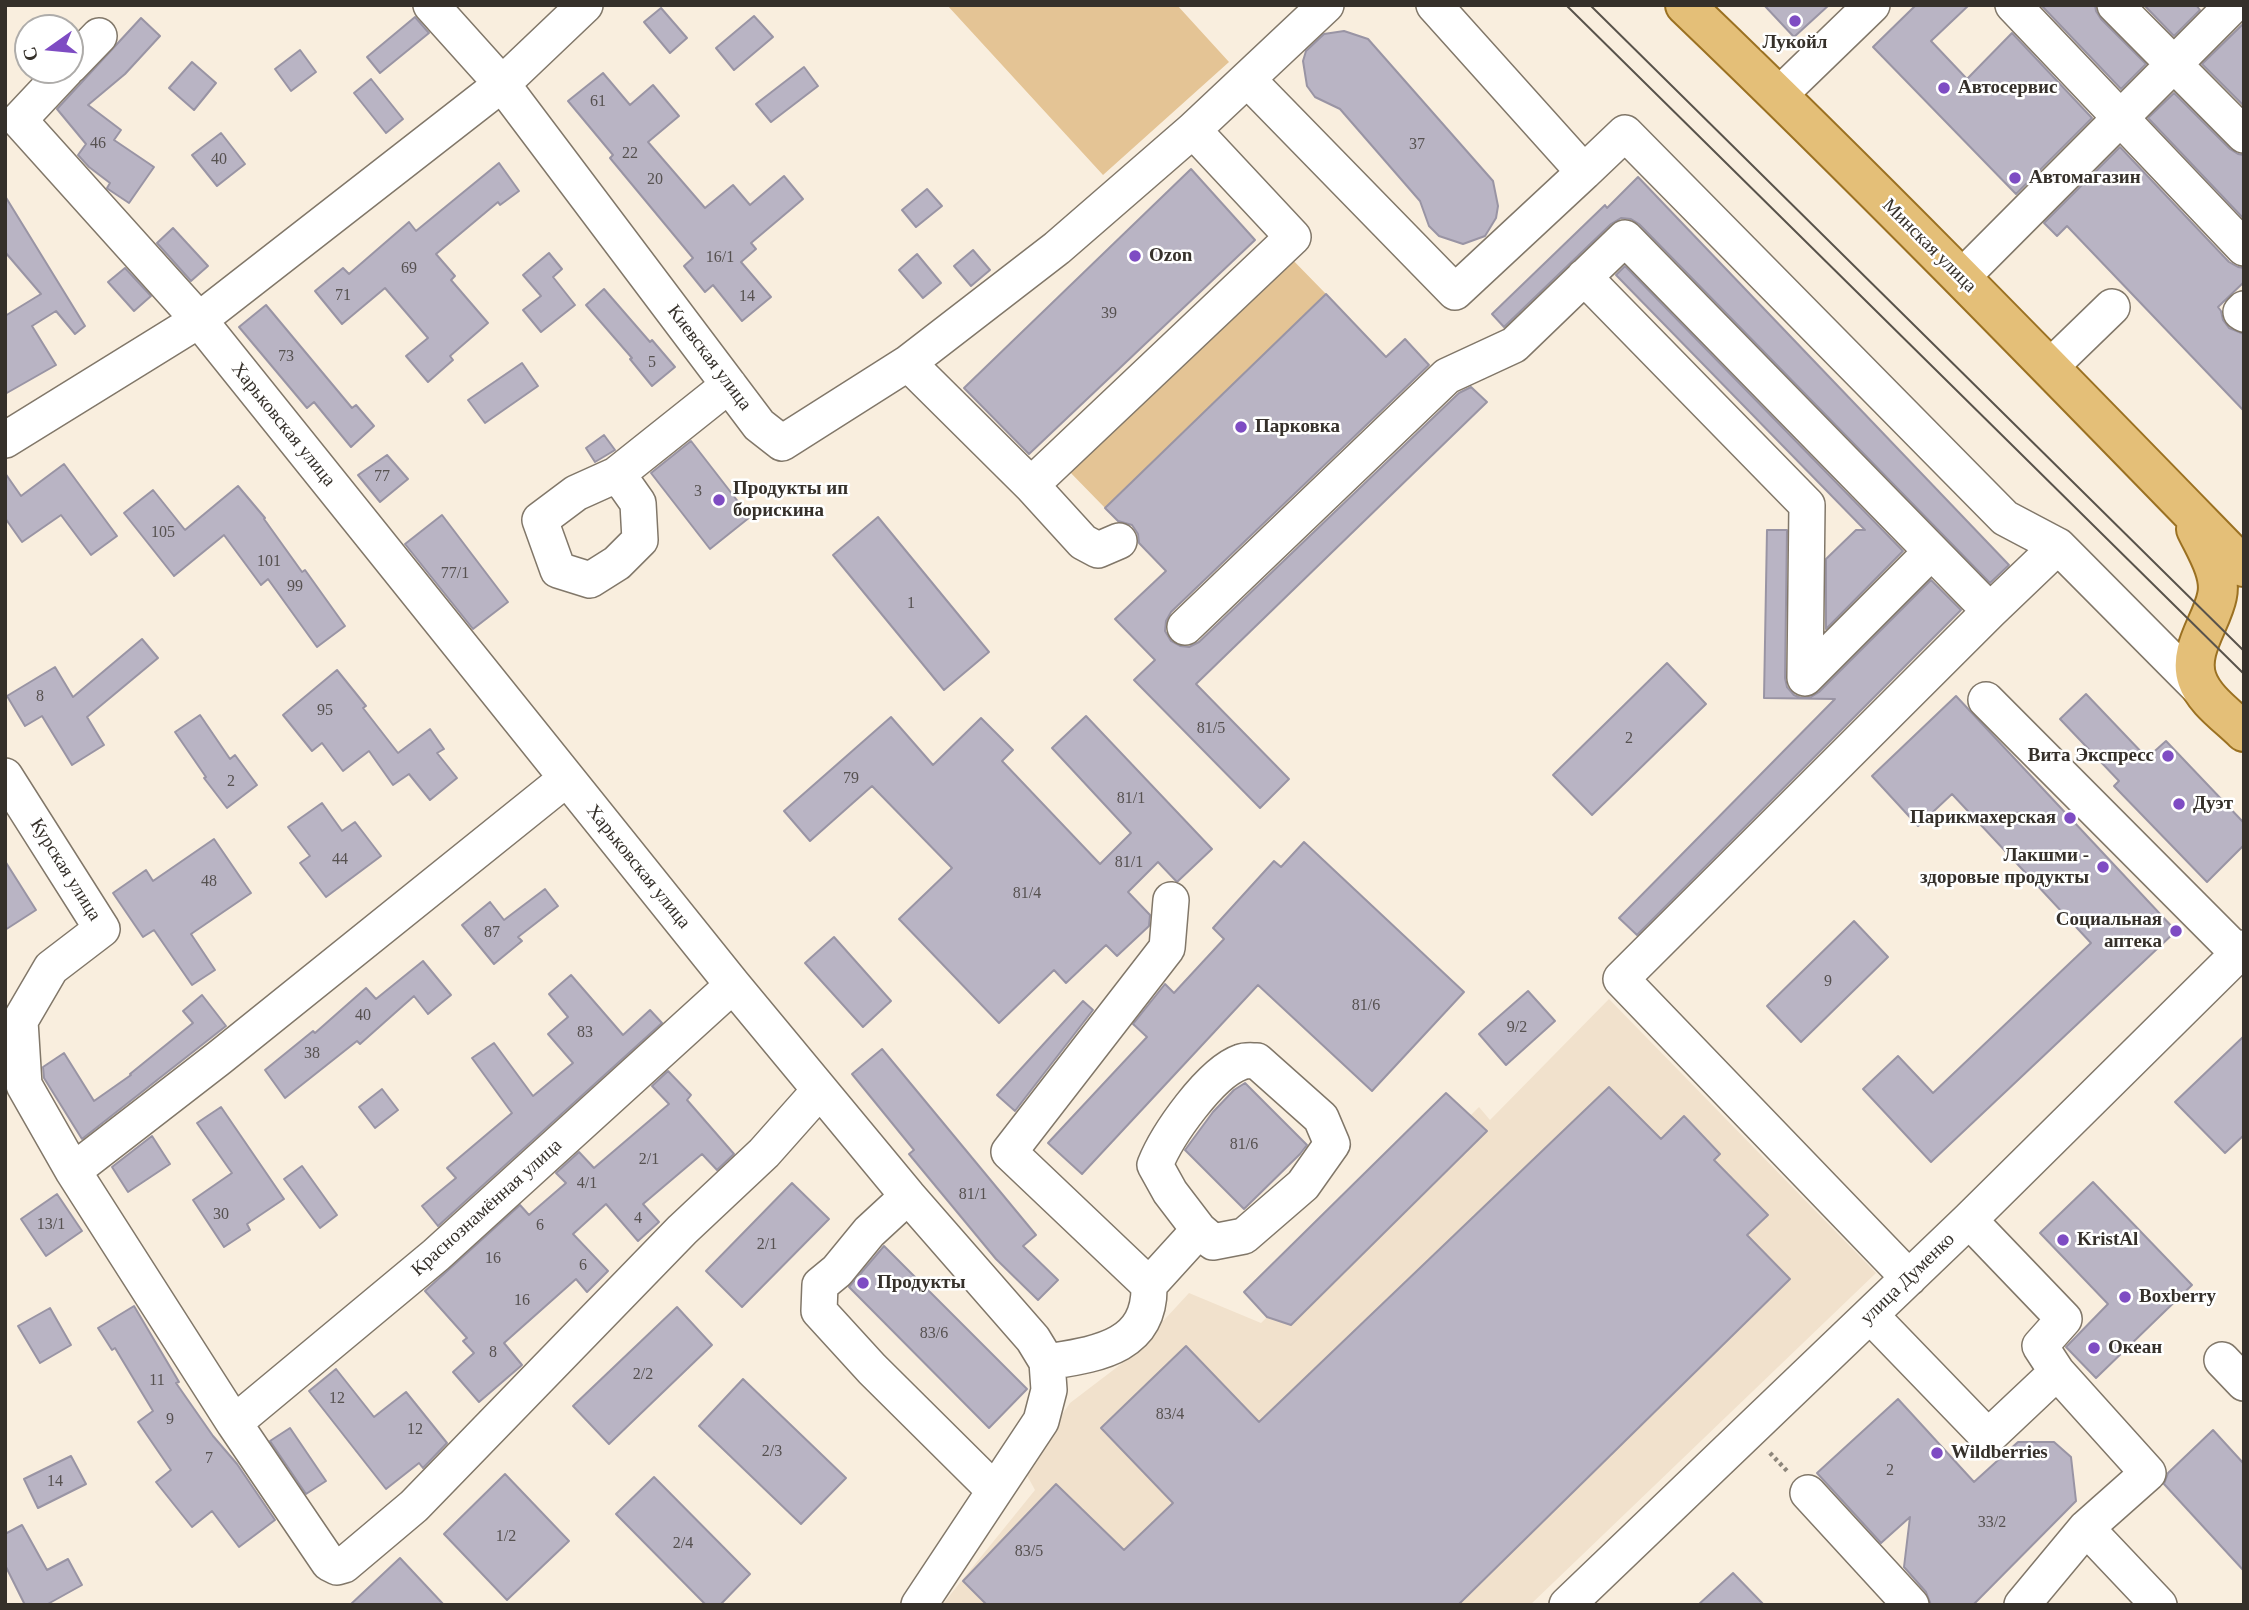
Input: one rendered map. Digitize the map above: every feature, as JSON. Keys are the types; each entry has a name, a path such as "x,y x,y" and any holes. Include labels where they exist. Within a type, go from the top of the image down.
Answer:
{"main road":[{"name":"Минская улица","path":"1685,5 1779,95 2169,490"},
{"path":"2169,490 2244,567"},
{"path":"2169,490 2196,530 2217,577 2218,594 2227,615 2196,658 2195,672 2204,693 2244,732"}],"street":[{"name":"Киевская улица","path":"431,5 502,84 760,425 782,443 908,363 1057,248 1193,130 1326,5"},
{"path":"5,440 199,320 502,84 585,5"},
{"path":"1434,5 1584,172"},
{"path":"1779,95 1872,5"},
{"path":"2013,5 2244,248"},
{"path":"2115,5 2244,135"},
{"path":"1961,278 2175,65 2228,16"},
{"path":"84,52 99,36"},
{"path":"1248,80 1455,292 1625,133 2005,518 2058,546 2204,693"},
{"name":"Харьковская улица","path":"53,84 19,120 199,320 733,985 908,1196 1032,1339 1047,1362"},
{"path":"1031,485 1293,237 1193,130"},
{"path":"1185,627 1447,376 1514,345 1625,238 1990,611"},
{"path":"1584,277 1807,505 1805,678 1931,552"},
{"path":"2049,368 2112,307"},
{"path":"2244,309 2241,312 2244,314"},
{"path":"908,363 1031,485 1083,542 1098,550 1119,541"},
{"path":"616,475 729,385"},
{"path":"1909,1278 1621,979 2058,546"},
{"path":"1986,700 2241,951"},
{"name":"Курская улица","path":"5,776 102,929 51,968 20,1021 24,1085 74,1171"},
{"path":"566,779 74,1171 233,1423 329,1563 337,1567 344,1565 414,1506 682,1230 764,1153 821,1090"},
{"path":"919,1605 1041,1420 1049,1390 1047,1362 1099,1353 1135,1334 1150,1302 1149,1285 1009,1152 1167,948 1171,900"},
{"name":"улица Думенко","path":"1567,1605 1871,1316 2241,951"},
{"name":"Краснознамённая улица","path":"233,1423 436,1255 733,985"},
{"path":"1242,1061 1257,1061 1321,1118 1332,1144 1303,1185 1244,1236 1213,1242 1199,1230 1170,1192 1155,1166 1162,1148 1211,1081 1242,1061"},
{"path":"908,1196 869,1231 837,1270 820,1285 819,1311 872,1369 995,1490"},
{"path":"1969,1220 2064,1319 2040,1346 2057,1372 2148,1473 2086,1528 2022,1605"},
{"path":"1149,1285 1199,1230"},
{"path":"1871,1316 1988,1437 2057,1372"},
{"path":"1808,1493 1911,1605"},
{"path":"2086,1528 2159,1605"}],"path":[{"path":"1750,1431 1808,1493"}],"shaded area":[{"path":"947,5 1177,5 1229,62 1103,175"},
{"path":"1286,253 1326,294 1105,508 1066,468"},
{"path":"1609,999 1876,1273 1530,1605 942,1605 1035,1490 1024,1470 1070,1403 1129,1358 1189,1293 1261,1323 1479,1107 1490,1120"}],"building":[{"name":"Лукойл","path":"1764,5 1829,5 1794,37"},
{"path":"1916,5 1969,5 1931,41 1967,79 2012,33 2092,118 2016,194 1873,47"},
{"path":"2041,5 2095,5 2101,19 2146,64 2121,89"},
{"path":"2144,5 2196,5 2200,10 2174,36"},
{"path":"661,8 687,38 670,53 644,22"},
{"path":"754,16 773,37 734,70 716,48"},
{"path":"415,17 429,33 380,73 367,57"},
{"path":"141,18 160,36 125,74 88,105 121,130 114,140 154,167 129,203 108,189 110,183 78,155 86,144 57,109 80,84 84,84 84,80"},
{"path":"2244,23 2244,106 2202,64"},
{"path":"1344,31 1368,39 1493,181 1498,206 1496,218 1485,236 1463,244 1439,236 1429,226 1420,201 1340,109 1315,97 1307,86 1303,61 1306,51 1324,34"},
{"path":"300,50 316,72 291,91 275,69"},
{"path":"192,62 216,83 194,110 169,88"},
{"path":"804,67 818,86 771,122 756,104"},
{"path":"603,73 630,105 653,85 679,116 648,142 705,208 733,185 750,205 784,176 803,199 751,243 756,249 741,262 771,297 742,321 713,285 705,292 684,266 693,258 610,158 613,155 568,101"},
{"path":"371,79 403,119 386,133 354,93"},
{"path":"2174,93 2230,149 2244,155 2244,219 2148,118"},
{"path":"221,133 245,164 217,186 192,155"},
{"path":"2120,147 2229,262 2244,268 2244,282 2218,307 2229,328 2244,334 2244,411 2067,226 2057,236 2044,223"},
{"path":"499,163 519,191 500,205 498,202 436,254 455,276 451,280 488,323 450,356 453,360 428,382 406,356 428,338 385,288 342,324 315,291 343,268 349,274 409,222 416,231"},
{"path":"1191,169 1255,240 1029,454 964,388"},
{"path":"1638,177 2009,565 1990,583 1639,224 1631,219 1621,218 1611,224 1504,327 1492,314 1605,205 1607,208"},
{"path":"927,189 942,206 916,227 902,210"},
{"path":"5,196 85,326 75,334 56,311 32,326 56,365 5,394 5,316 41,294 5,252"},
{"path":"173,228 208,266 191,281 157,243"},
{"path":"973,250 990,270 971,286 954,266"},
{"path":"549,253 562,269 553,277 575,305 541,332 523,310 541,296 523,275"},
{"path":"917,254 941,283 923,298 899,270"},
{"path":"1625,266 1903,551 1826,629 1826,559 1856,530 1865,530 1616,275"},
{"path":"125,268 151,296 134,311 108,282"},
{"path":"604,289 675,367 652,386 630,359 632,358 586,305"},
{"path":"1326,294 1386,357 1405,339 1429,365 1171,612 1165,631 1171,641 1189,647 1199,642 1459,393 1471,387 1487,402 1196,684 1289,779 1260,808 1134,680 1155,660 1115,619 1166,571 1139,543 1138,534 1132,525 1118,521 1105,508"},
{"path":"266,305 352,408 356,405 374,426 351,447 314,402 307,408 239,327"},
{"path":"522,363 538,386 485,423 468,400"},
{"path":"604,435 615,450 595,462 586,448"},
{"path":"691,441 750,517 710,549 651,473"},
{"path":"387,455 408,479 380,502 358,475"},
{"path":"64,464 117,536 91,555 61,515 22,542 5,518 5,473 21,496"},
{"path":"238,486 265,518 302,572 305,570 345,626 317,647 268,579 261,585 224,535 174,576 124,513 153,490 185,530"},
{"path":"442,515 508,602 473,629 405,544"},
{"path":"878,517 989,652 944,690 833,555"},
{"path":"1767,530 1787,530 1785,678 1787,687 1801,698 1811,697 1819,692 1931,580 1961,610 1637,935 1619,918 1835,699 1764,698"},
{"path":"142,639 158,658 87,717 104,745 72,765 42,716 25,726 7,696 55,667 73,697"},
{"path":"1667,663 1706,704 1592,815 1553,775"},
{"path":"337,670 398,753 430,729 444,749 437,753 457,778 430,800 409,774 393,785 369,751 343,771 322,743 312,751 283,715"},
{"name":"Дуэт","path":"2086,694 2147,758 2166,741 2244,823 2244,845 2207,882 2114,786 2119,781 2060,719"},
{"path":"1956,696 2176,931 1931,1162 1863,1089 1898,1056 1933,1093 2091,943 1952,794 1918,826 1872,776"},
{"path":"200,715 230,759 235,755 257,785 227,808 175,732"},
{"path":"1086,716 1212,849 1177,882 1158,862 1128,892 1150,915 1149,926 1117,956 1106,945 1066,983 1054,970 999,1023 899,919 952,868 872,786 810,841 784,811 891,717 933,765 981,718 1013,750 1002,761 1100,864 1131,833 1052,748"},
{"path":"322,803 342,831 355,822 381,856 326,897 300,863 310,856 288,827"},
{"path":"214,839 251,893 191,934 215,970 192,985 154,930 143,937 113,893 146,870 153,881"},
{"path":"1304,842 1464,992 1372,1091 1258,985 1082,1174 1048,1143 1147,1037 1133,1024 1165,984 1174,993 1224,939 1213,928 1274,861 1281,867"},
{"path":"5,861 36,910 5,930"},
{"path":"545,889 558,906 518,937 522,941 494,964 462,925 490,902 504,920"},
{"path":"1854,921 1888,957 1801,1042 1767,1006"},
{"path":"834,937 891,1001 863,1027 805,963"},
{"path":"423,961 451,995 428,1014 414,996 360,1044 357,1041 285,1098 265,1070 313,1031 315,1033 366,988 376,999"},
{"path":"571,975 623,1035 650,1010 662,1023 438,1226 422,1206 456,1178 447,1168 512,1113 472,1058 494,1043 533,1096 573,1063 548,1034 568,1017 549,994"},
{"path":"1528,991 1555,1021 1506,1065 1479,1034"},
{"path":"202,995 226,1026 82,1139 44,1078 43,1067 64,1053 94,1101 131,1075 193,1023 183,1011"},
{"path":"1083,1001 1093,1010 1015,1111 997,1095"},
{"path":"2244,1036 2244,1135 2225,1153 2175,1102"},
{"path":"882,1049 1036,1235 1023,1246 1058,1280 1038,1300 996,1259 909,1154 914,1150 852,1074"},
{"path":"668,1071 691,1095 687,1100 734,1154 717,1170 702,1154 643,1204 659,1222 638,1241 606,1204 573,1234 608,1271 587,1292 576,1279 504,1343 522,1365 479,1402 453,1372 474,1353 463,1341 467,1338 425,1291 520,1205 529,1215 566,1183 556,1173 579,1152 594,1168 669,1104 652,1086"},
{"path":"1245,1083 1307,1145 1244,1209 1185,1150 1213,1112 1234,1090"},
{"path":"1609,1087 1661,1139 1684,1116 1720,1154 1714,1160 1768,1215 1747,1235 1790,1279 1458,1605 987,1605 963,1581 1056,1484 1124,1550 1173,1503 1101,1428 1186,1346 1259,1422"},
{"path":"382,1089 398,1110 375,1128 359,1107"},
{"path":"1446,1093 1487,1131 1291,1325 1267,1317 1244,1292"},
{"path":"221,1107 284,1199 247,1224 250,1230 224,1247 193,1200 232,1173 197,1123"},
{"path":"152,1136 170,1164 128,1192 112,1167"},
{"path":"302,1166 337,1215 320,1228 284,1179"},
{"path":"2093,1182 2192,1285 2096,1378 2066,1347 2108,1304 2040,1233"},
{"path":"792,1183 829,1219 742,1307 706,1271"},
{"path":"57,1194 82,1231 46,1256 21,1219"},
{"path":"884,1246 1027,1389 989,1428 849,1287"},
{"path":"134,1306 179,1382 176,1383 275,1520 239,1547 212,1511 192,1527 156,1482 171,1470 138,1422 153,1411 115,1348 112,1350 98,1328"},
{"path":"677,1307 712,1345 609,1444 573,1406"},
{"path":"50,1308 71,1345 40,1363 18,1326"},
{"path":"336,1369 374,1417 406,1392 447,1443 423,1468 419,1463 386,1489 309,1391"},
{"path":"743,1379 846,1478 801,1524 699,1426"},
{"path":"1898,1399 1974,1482 2018,1442 2054,1442 2071,1457 2076,1501 1973,1605 1931,1605 1926,1592 1904,1567 1910,1517 1881,1543 1817,1473"},
{"path":"290,1428 326,1481 306,1494 270,1441"},
{"path":"2213,1430 2244,1464 2244,1571 2164,1484 2168,1473"},
{"path":"71,1456 86,1484 38,1508 24,1479"},
{"path":"505,1474 569,1541 507,1600 444,1534"},
{"path":"654,1477 750,1574 720,1605 706,1605 616,1514"},
{"path":"22,1525 47,1570 68,1559 82,1585 46,1605 25,1605 5,1565 5,1534"},
{"path":"400,1558 444,1605 350,1605"},
{"path":"1733,1573 1764,1605 1698,1605"}],"tram line":[{"path":"1566,5 2244,674"},
{"path":"1590,5 2244,651"}],"place":[{"name":"Лукойл","path":"1795,21"},
{"name":"Автосервис","path":"1944,88"},
{"name":"Автомагазин","path":"2015,178"},
{"name":"Ozon","path":"1135,256"},
{"name":"Парковка","path":"1241,427"},
{"name":"Продукты ип борискина","path":"719,500"},
{"name":"Вита Экспресс","path":"2168,756"},
{"name":"Дуэт","path":"2179,804"},
{"name":"Парикмахерская","path":"2070,818"},
{"name":"Лакшми - здоровые продукты","path":"2103,867"},
{"name":"Социальная аптека","path":"2176,931"},
{"name":"KristAl","path":"2063,1240"},
{"name":"Продукты","path":"863,1283"},
{"name":"Boxberry","path":"2125,1297"},
{"name":"Океан","path":"2094,1348"},
{"name":"Wildberries","path":"1937,1453"}]}
